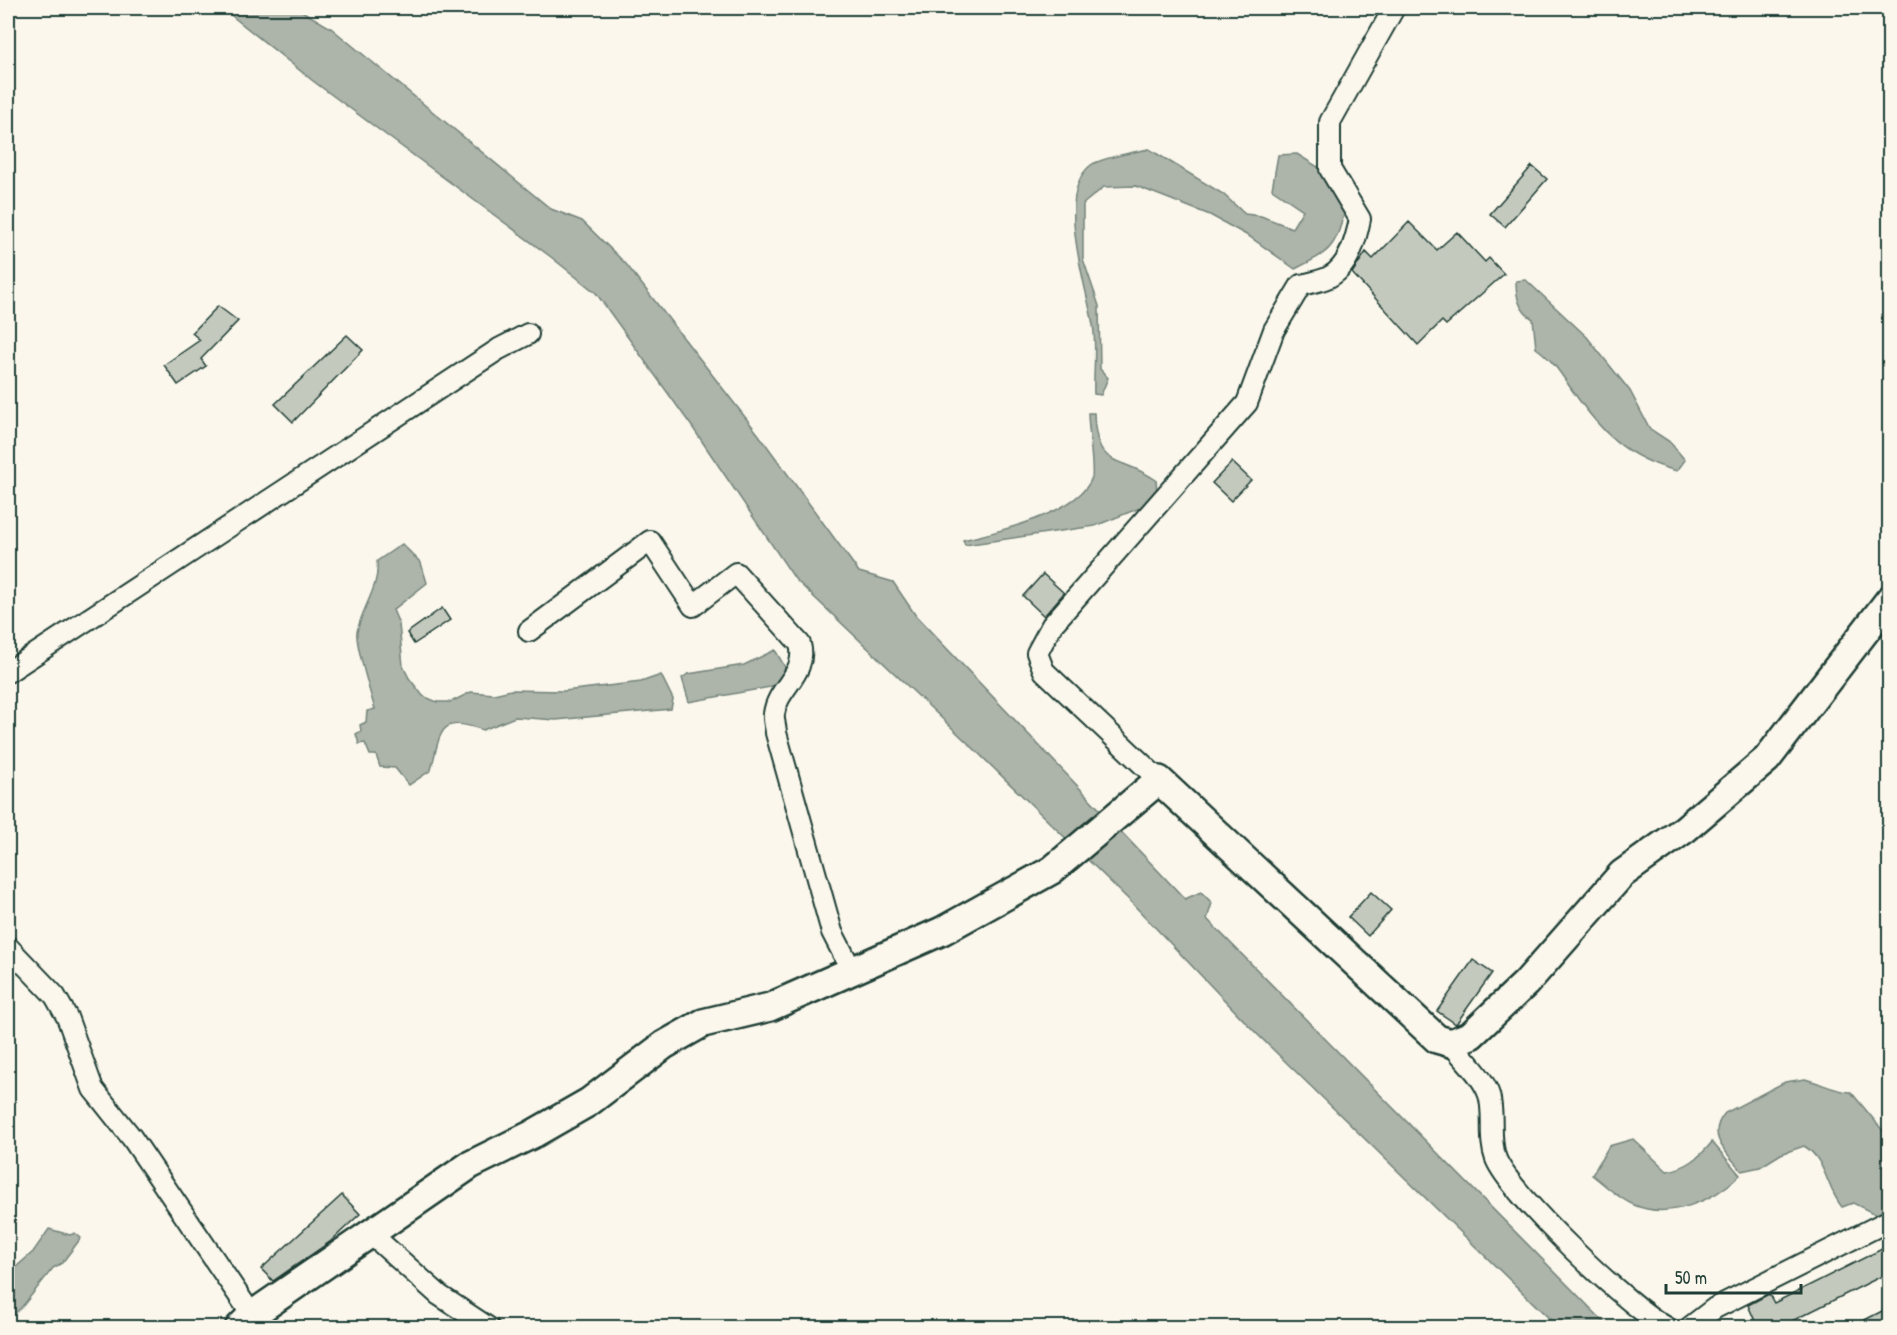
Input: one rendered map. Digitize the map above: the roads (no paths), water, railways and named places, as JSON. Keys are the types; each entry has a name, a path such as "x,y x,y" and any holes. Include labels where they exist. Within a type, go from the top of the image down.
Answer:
{"street":[{"path":"1394,8 1330,122 1329,169 1360,219 1357,237 1346,262 1330,277 1301,285 1274,330 1247,403 1052,625 1037,653 1044,671 1149,789 1437,1039 1451,1043 1489,1095 1492,1148 1496,1161 1509,1179 1597,1271 1636,1307 1668,1328"},
{"path":"8,672 499,349 528,334"},
{"path":"529,631 650,541 693,606 736,573 800,644 803,653 801,666 774,714 776,733 832,932 852,971"},
{"path":"1451,1043 1471,1035 1526,983 1622,874 1685,829 1767,759 1890,599"},
{"path":"8,946 55,996 67,1017 93,1089 132,1138 246,1321 470,1165 533,1134 589,1102 663,1045 703,1023 770,1007 942,932 1052,870 1149,789"},
{"path":"1689,1328 1715,1308 1890,1220"},
{"path":"371,1233 439,1295 489,1328"}]}
